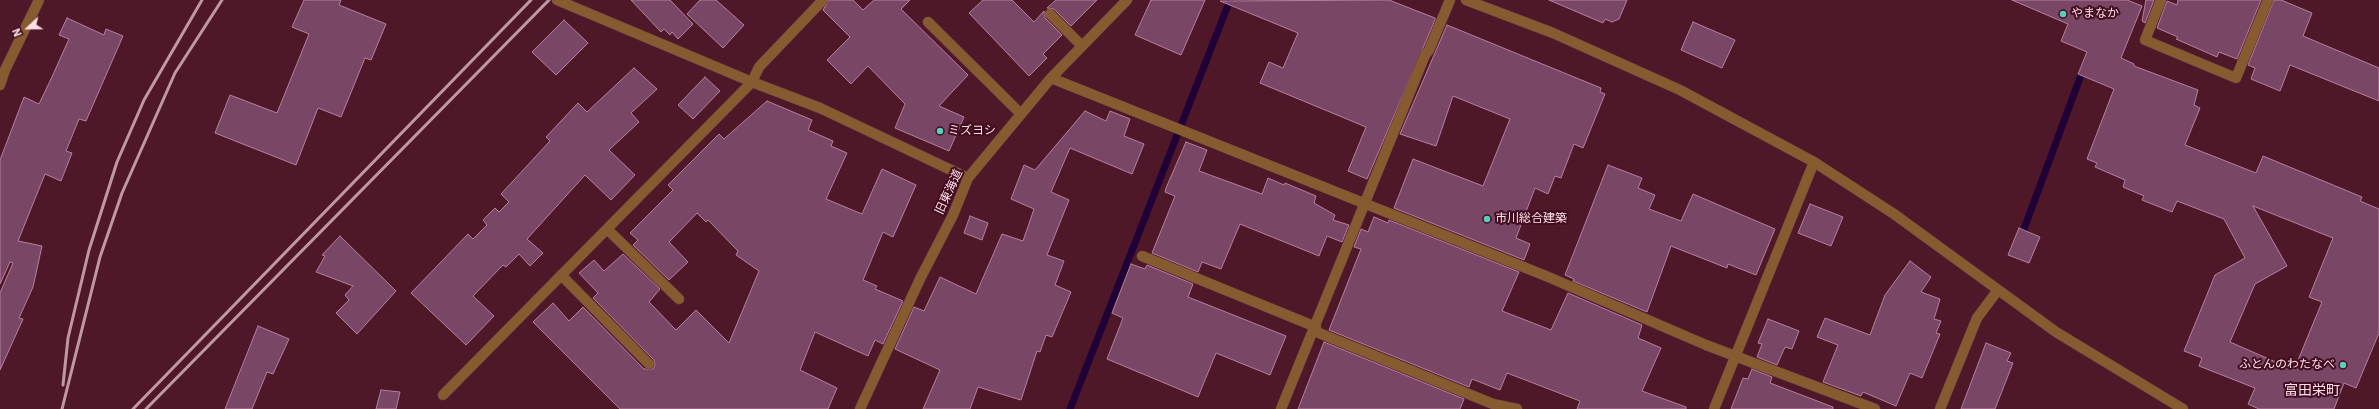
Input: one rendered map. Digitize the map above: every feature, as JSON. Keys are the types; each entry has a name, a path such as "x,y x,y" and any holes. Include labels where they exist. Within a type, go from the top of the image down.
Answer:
{"street":[{"path":"0,85 5,70 39,0"},
{"path":"557,0 752,82 820,108 968,178"},
{"path":"443,395 752,82 759,67 823,0"},
{"path":"1281,409 1315,329 1425,55 1429,50 1450,0"},
{"path":"1466,0 1553,33 1680,90 1814,162 1894,214 2056,332 2183,409"},
{"path":"2161,0 2145,40 2236,78 2268,0"},
{"name":"旧東海道","path":"860,409 920,279 953,215 968,178 1020,113 1051,78 1127,1"},
{"path":"1050,14 1082,46"},
{"path":"928,22 1020,113"},
{"path":"1051,78 1176,130 1186,133 1188,132 1356,201 1366,203 1736,356 1875,409"},
{"path":"1714,409 1814,162"},
{"path":"607,229 679,299"},
{"path":"1142,256 1494,404 1517,409"},
{"path":"561,275 650,364"},
{"path":"1940,409 1977,318 1998,290"}],"building":[{"path":"304,0 341,0 339,5 386,24 371,60 365,58 341,117 318,108 296,165 215,133 230,95 277,113 309,34 292,27"},
{"path":"631,0 670,0 693,24 678,39 672,32 670,35 664,29 661,32"},
{"path":"700,0 716,0 744,25 723,48 687,14"},
{"path":"829,0 853,0 863,10 874,0 910,0 901,9 968,75 939,106 964,117 949,151 895,128 905,104 868,66 851,84 827,60 850,37 823,10"},
{"path":"983,0 1012,0 1034,22 1044,11 1045,18 1062,35 1043,54 1047,58 1029,76 969,13"},
{"path":"1056,0 1097,0 1071,26 1054,9 1047,8"},
{"path":"1151,0 1205,0 1181,55 1135,35"},
{"path":"1389,0 1435,18 1435,20 1367,179 1348,171 1366,127 1260,83 1269,62 1283,68 1298,33 1220,1"},
{"path":"1549,0 1627,0 1619,19 1612,22 1605,19 1603,23"},
{"path":"2012,0 2127,0 2142,6 2121,58 2134,64 2134,66 2198,90 2194,105 2200,108 2185,145 2256,173 2263,156 2362,197 2360,201 2379,209 2379,333 2356,388 2344,383 2334,409 2259,409 2248,404 2255,388 2199,366 2202,358 2184,351 2215,275 2245,258 2224,219 2177,201 2172,212 2142,200 2144,196 2123,187 2125,180 2095,167 2097,163 2087,159 2114,89 2078,74 2087,52 2061,41 2068,24","holes":["2253,206 2333,238 2309,297 2322,302 2294,370 2230,342 2255,284 2287,266"]},
{"path":"2146,0 2154,0 2145,23 2142,21"},
{"path":"2178,0 2261,0 2237,59 2219,52 2217,57 2176,39 2178,37 2157,28 2167,1 2177,5"},
{"path":"2274,0 2281,0 2312,13 2303,36 2379,68 2379,101 2290,65 2280,91 2251,79 2255,68 2248,65"},
{"path":"67,18 104,35 106,29 123,36 86,121 79,119 66,151 72,153 61,181 45,174 18,241 42,246 33,287 19,318 23,319 0,370 0,293 13,263 10,262 0,284 0,160 24,97 39,104 51,79 69,39 59,35"},
{"path":"564,20 588,43 556,75 532,52"},
{"path":"1693,22 1735,40 1722,68 1681,50"},
{"path":"1447,25 1601,88 1600,92 1605,94 1583,148 1574,144 1561,178 1555,176 1548,194 1535,188 1516,238 1530,244 1524,260 1394,208 1413,159 1483,186 1510,119 1453,96 1436,146 1400,134"},
{"path":"634,68 657,89 631,113 639,122 609,150 635,175 611,200 585,175 527,239 543,253 530,266 519,254 506,267 503,265 473,296 494,316 466,345 411,293 468,234 473,239 487,225 483,220 495,208 499,212 509,202 501,194 550,141 546,137 578,103 587,112"},
{"path":"705,77 720,91 693,119 678,105"},
{"path":"767,101 812,120 808,130 833,141 831,146 847,153 826,199 862,214 882,169 916,185 893,237 883,232 863,280 877,286 875,289 903,301 883,344 875,340 868,356 815,332 800,370 837,388 828,409 620,409 533,322 553,303 569,321 583,307 644,369 653,369 655,365 654,360 593,298 598,293 579,273 594,260 604,271 623,254 660,289 649,302 676,330 696,310 729,343 759,271 736,255 738,251 708,220 706,222 697,213 669,242 688,262 669,280 633,245 638,240 630,233 673,190 668,185 719,134 724,139"},
{"path":"1085,111 1106,121 1110,111 1130,119 1124,136 1144,144 1132,174 1070,148 1051,192 1069,200 1047,255 1064,261 1055,285 1071,292 1052,337 1046,335 1040,352 1037,351 1021,400 978,387 970,409 923,409 940,370 895,349 914,307 924,311 940,277 976,294 1002,234 1023,241 1034,209 1011,199 1024,165 1035,170"},
{"path":"1186,142 1207,150 1199,171 1262,194 1268,178 1284,185 1285,183 1316,196 1314,203 1335,215 1333,220 1349,225 1342,242 1327,236 1319,256 1240,224 1221,269 1202,262 1198,272 1152,253 1175,196 1165,192 1166,188"},
{"path":"1608,165 1642,178 1638,188 1655,195 1649,209 1681,221 1693,194 1775,229 1756,275 1728,264 1727,268 1671,246 1647,312 1573,281 1574,279 1565,275"},
{"path":"1810,204 1843,217 1831,246 1798,233"},
{"path":"970,216 988,223 982,240 964,233"},
{"path":"1374,217 1388,223 1389,220 1519,272 1502,311 1551,330 1568,293 1642,325 1638,338 1661,348 1642,391 1686,407 1686,409 1577,409 1580,401 1507,373 1500,390 1472,379 1469,387 1329,330 1361,249 1354,247 1361,229 1368,232"},
{"path":"2019,228 2040,237 2029,263 2008,255"},
{"path":"340,236 396,291 357,334 336,313 349,300 345,295 353,286 316,272 325,256 322,255"},
{"path":"1910,261 1931,277 1921,292 1940,299 1934,319 1941,321 1936,333 1940,334 1922,378 1910,373 1896,406 1863,392 1861,396 1823,382 1838,345 1817,337 1825,318 1870,335 1885,295"},
{"path":"1131,264 1145,269 1147,265 1193,284 1188,297 1286,336 1270,375 1216,353 1198,397 1107,359 1123,318 1112,313"},
{"path":"1768,319 1799,331 1792,349 1785,347 1777,365 1757,357 1762,344 1758,343"},
{"path":"258,326 289,339 273,374 267,372 252,409 225,409"},
{"path":"1324,342 1464,399 1460,409 1298,409"},
{"path":"1986,343 2011,353 2007,361 2013,363 1995,409 1961,409"},
{"path":"1752,369 1772,377 1770,383 1833,407 1833,409 1731,409 1743,378 1748,379"},
{"path":"381,390 400,392 396,409 376,409"}],"waterway":[{"path":"1070,409 1230,0"},
{"path":"2021,237 2084,67"}],"railway":[{"path":"63,385 68,338 89,250 117,162 144,100 202,0"},
{"path":"62,409 100,257 122,193 175,73 222,0"},
{"path":"133,409 531,0"},
{"path":"146,409 549,0"}],"place":[{"name":"やまなか","path":"2063,14"},
{"name":"ミズヨシ","path":"940,131"},
{"name":"市川総合建築","path":"1487,219"},
{"name":"ふとんのわたなべ","path":"2343,365"}],"district":[{"name":"富田栄町","path":"2312,391"}]}
